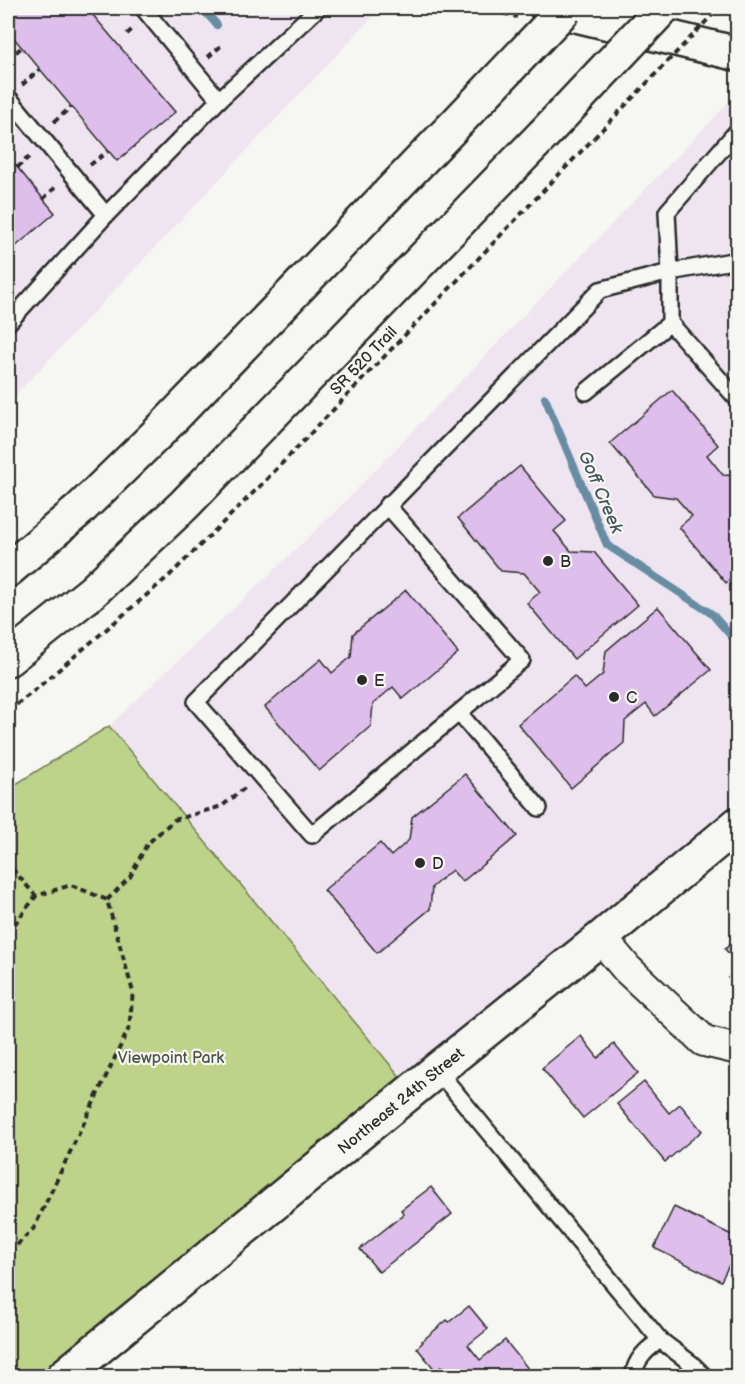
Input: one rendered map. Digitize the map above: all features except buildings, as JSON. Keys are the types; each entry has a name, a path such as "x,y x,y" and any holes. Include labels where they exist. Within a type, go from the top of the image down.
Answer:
{"main road":[{"path":"547,8 738,54"},
{"path":"8,570 80,510 159,432 566,8"},
{"path":"8,659 92,592 184,506 663,8"},
{"name":"Northeast 24th Street","path":"64,1377 738,824"}],"street":[{"path":"601,938 627,969 704,1041 738,1049"}],"lane":[{"path":"143,8 219,100"},
{"path":"8,323 106,215 219,100 318,8"},
{"path":"8,97 106,215"},
{"path":"738,130 667,212 670,323 738,399"},
{"path":"387,505 522,660 312,836 196,702 387,505 600,290 670,272 738,260"},
{"path":"586,392 670,323"},
{"path":"460,714 539,807"},
{"path":"437,1070 660,1340 692,1364 704,1377"},
{"path":"633,1377 636,1364 645,1352 660,1340"}],"path":[{"name":"SR 520 Trail","path":"8,711 169,576 262,483 719,8"},
{"path":"205,60 221,46"},
{"path":"8,59 22,47"},
{"path":"107,900 130,877 147,844 174,820 222,806 261,776"},
{"path":"8,859 14,871 36,896"},
{"path":"8,933 36,896 71,885 107,900"},
{"path":"8,1254 34,1228 129,1028 133,992 107,900"}],"shaded area":[{"path":"8,8 381,8 8,403"},
{"path":"734,97 737,98 737,804 402,1079 109,726 332,515"}],"green space":[{"name":"Viewpoint Park","path":"109,726 402,1079 40,1376 8,1376 8,789"}],"waterway":[{"name":"Goff Creek","path":"202,8 217,25"},
{"name":"Goff Creek","path":"545,398 607,545 712,614 738,644"}],"place":[{"name":"B","path":"548,561"},
{"name":"E","path":"362,680"},
{"name":"C","path":"614,697"},
{"name":"D","path":"420,863"}]}
